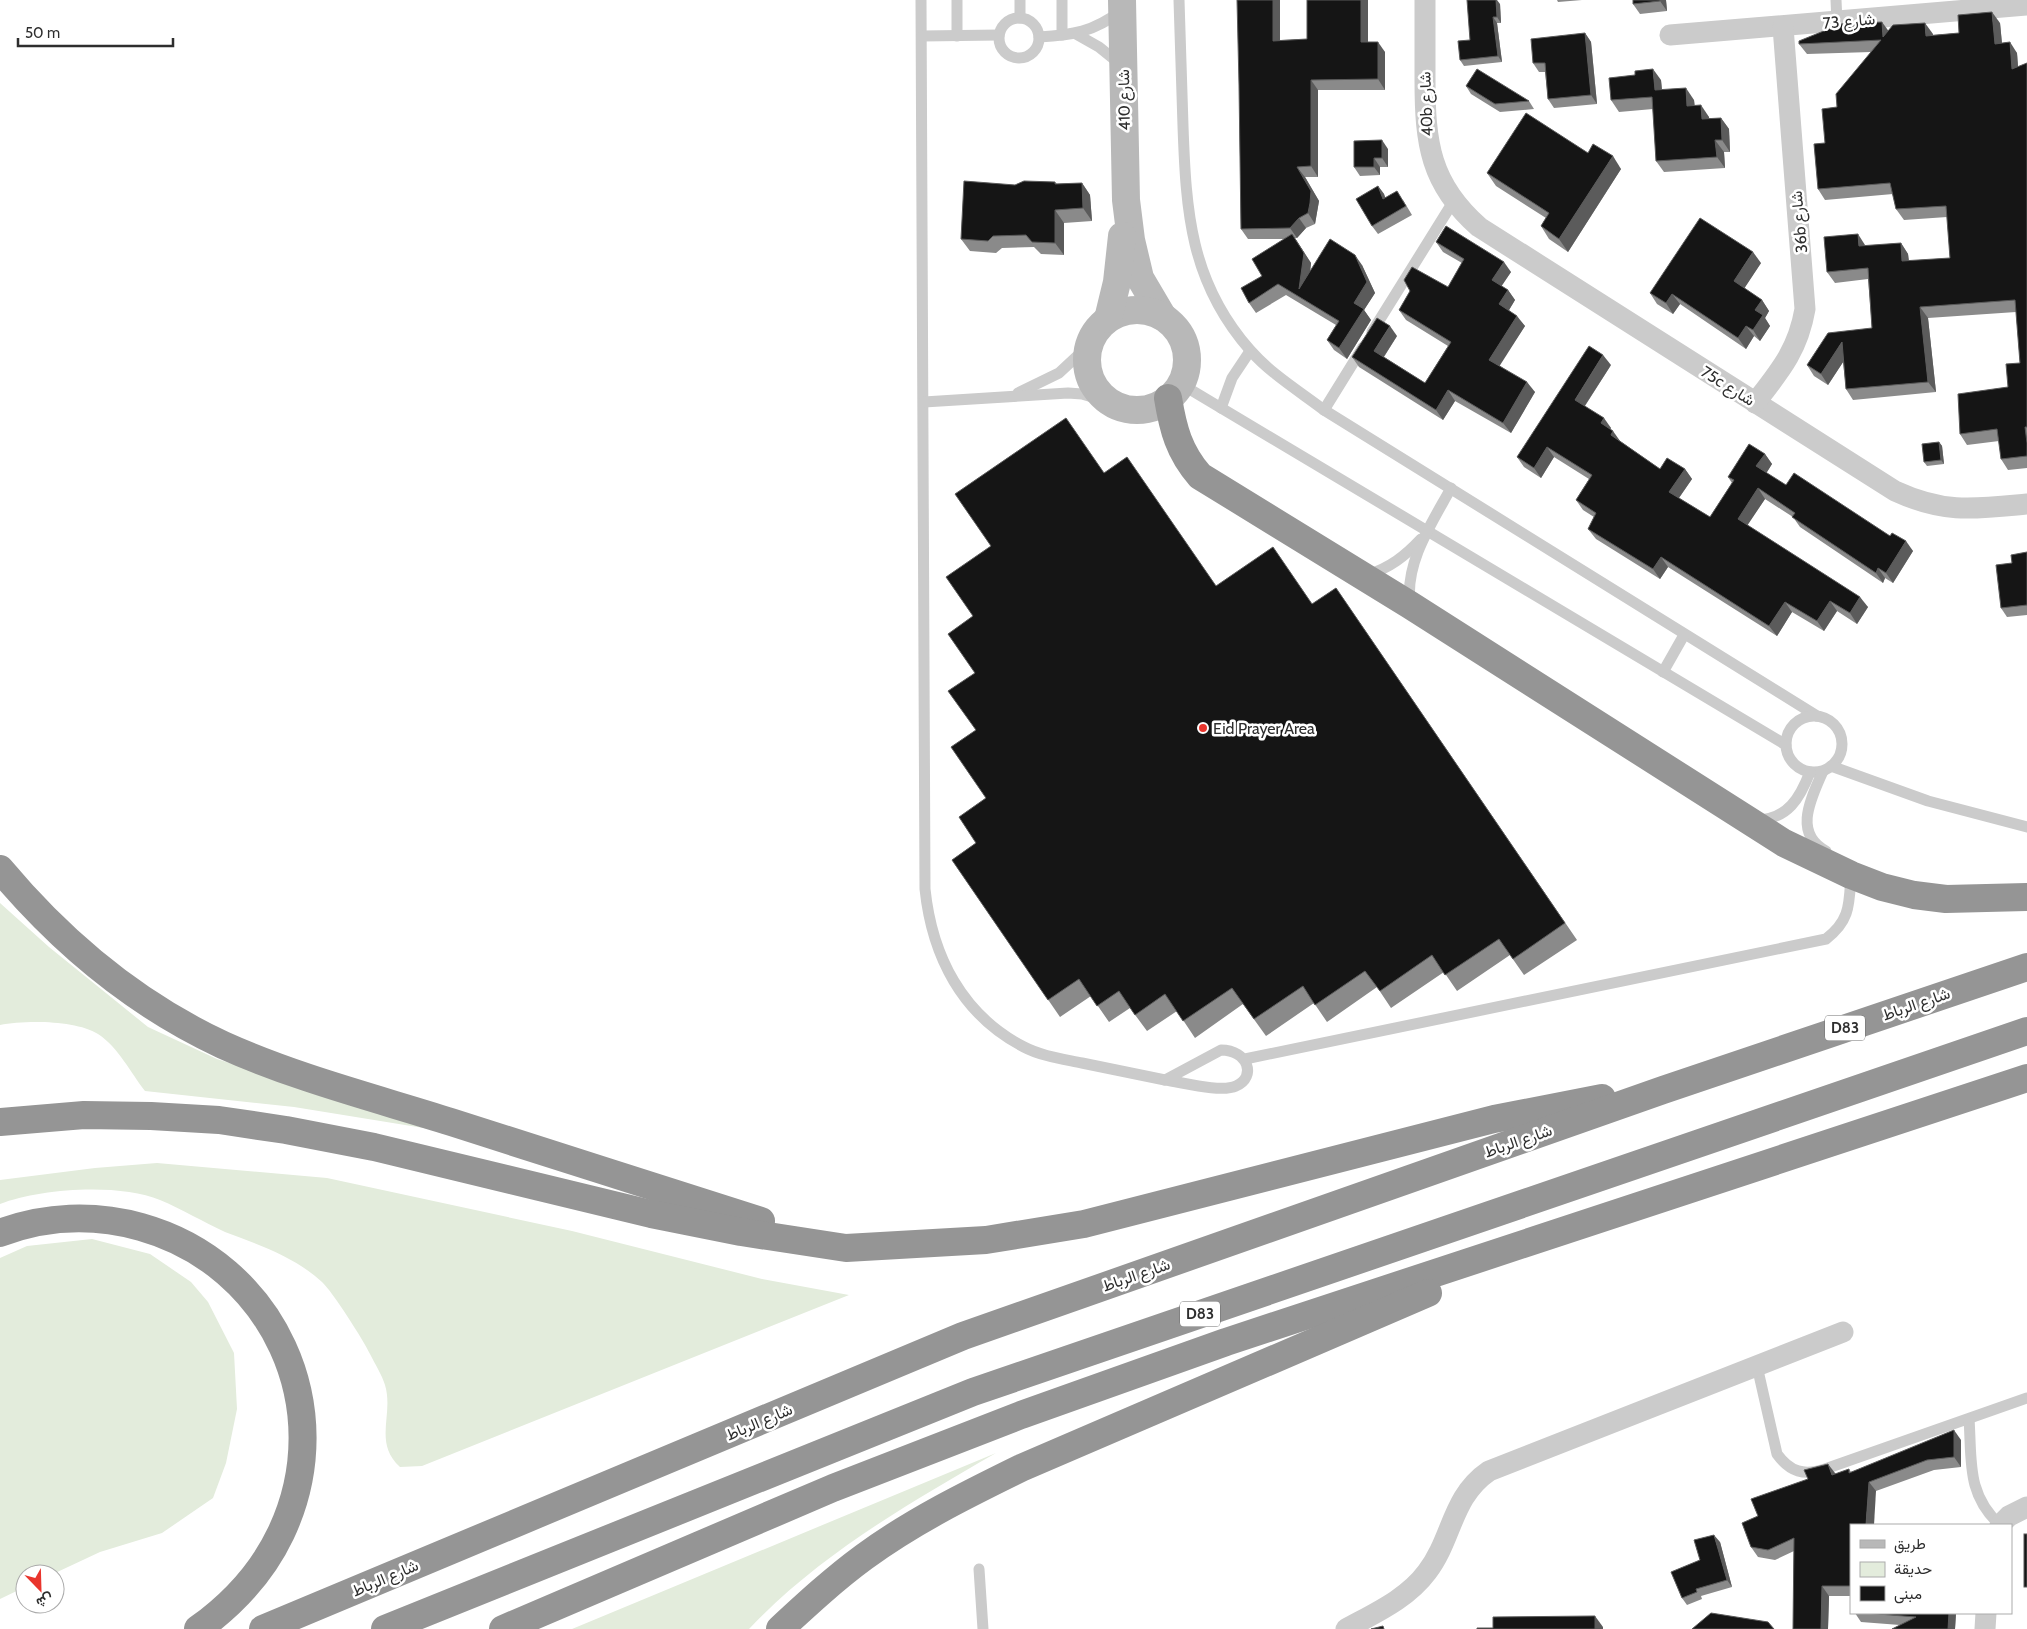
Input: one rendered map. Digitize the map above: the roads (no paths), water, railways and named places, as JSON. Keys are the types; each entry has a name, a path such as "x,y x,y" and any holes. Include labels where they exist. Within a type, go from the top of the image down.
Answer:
{"highway":[{"path":"1174,391 1173,430 1179,448 1188,463 1200,476 1410,605 1784,843 1851,875 1882,887 1946,899 2027,897"},
{"path":"0,869 52,928 116,982 150,1006 224,1045 303,1075 846,1248"},
{"name":"شارع الرباط","path":"263,1629 963,1336 1663,1090 2027,967"},
{"name":"D83","path":"385,1629 973,1392 2027,1031"},
{"path":"504,1629 833,1488 1021,1414 1226,1342 1586,1225 2027,1078"},
{"path":"0,1122 84,1116 151,1116 218,1120 286,1130 374,1147 651,1214 741,1232 846,1248 986,1240 1084,1224 1494,1119 1559,1105 1663,1090"},
{"path":"0,1232 42,1221 71,1218 127,1223 155,1231 189,1246 228,1273 266,1315 278,1336 296,1380 301,1414 302,1458 291,1509 281,1533 254,1577 224,1609 198,1629"},
{"path":"780,1629 821,1591 865,1556 912,1524 962,1497 1021,1468 1586,1225"}],"street":[{"name":"40b شارع","path":"1425,0 1425,120 1427,142 1433,163 1454,202"},
{"name":"شارع 410","path":"1122,5 1126,200 1134,260 1140,278 1164,317"},
{"name":"شارع 73","path":"1670,35 2027,6"},
{"name":"36b شارع","path":"1755,403 1793,353 1801,332 1805,309 1783,27"},
{"name":"شارع 410","path":"1108,318 1117,282 1126,200"},
{"name":"75c شارع","path":"1454,202 1480,227 1494,237 1755,403 1914,500 1936,507 1959,508 2027,504"},
{"path":"1145,310 1164,317 1177,330 1185,347 1186,366 1174,391 1155,406 1139,409 1124,408 1110,402 1098,391 1090,377 1086,362 1088,346 1096,330 1108,318 1126,311 1145,310"},
{"path":"1346,1629 1395,1601 1413,1588 1428,1571 1466,1491 1476,1480 1489,1472 1843,1332"},
{"path":"2001,1524 2009,1516 2027,1507"},
{"path":"1985,1629 1986,1614"}],"lane":[{"path":"921,0 925,890 928,918 935,946 947,972 967,1003 993,1028 1025,1048 1060,1058 1165,1080 1213,1087 1236,1086 1244,1079 1247,1069 1245,1059 1239,1053 1221,1050 1165,1080"},
{"path":"958,0 958,36"},
{"path":"1020,0 1020,18"},
{"path":"1062,0 1062,35"},
{"path":"1179,0 1186,187 1191,231 1204,275 1219,307 1250,351 1324,410 1684,635 1817,716 1826,719 1840,732 1842,750 1827,768 1807,810 1807,827 1810,835 1821,849 1876,874 1882,887"},
{"path":"1836,0 1838,22"},
{"path":"1039,37 1076,34 1101,25 1122,5"},
{"path":"1020,18 1027,19 1033,24 1039,37 1034,51 1029,56 1014,58 1002,49 999,35 1006,22 1020,18"},
{"path":"1076,34 1098,47 1123,67"},
{"path":"922,36 999,35"},
{"path":"1324,410 1454,202"},
{"path":"1008,397 1031,388 1058,372 1088,346"},
{"path":"1221,408 1232,378 1250,351"},
{"path":"1174,391 1221,408 1786,745"},
{"path":"924,402 1068,393 1082,394 1110,402"},
{"path":"1410,605 1410,581 1427,532 1451,488"},
{"path":"1362,576 1389,566 1401,558 1427,532"},
{"path":"1663,672 1684,635"},
{"path":"1817,716 1807,717 1792,727 1786,745 1788,755 1794,763 1810,772 1827,768 1928,801 2027,827"},
{"path":"1749,821 1773,818 1784,814 1799,798 1810,772"},
{"path":"1245,1059 1826,939 1839,930 1846,916 1851,875"},
{"path":"1757,1366 1777,1454 1785,1465 1797,1472 1811,1474 2027,1398"},
{"path":"1969,1419 1975,1490 1984,1509 1999,1524"},
{"path":"979,1569 983,1629"}],"place":[{"name":"Eid Prayer Area","path":"1203,728"}]}
